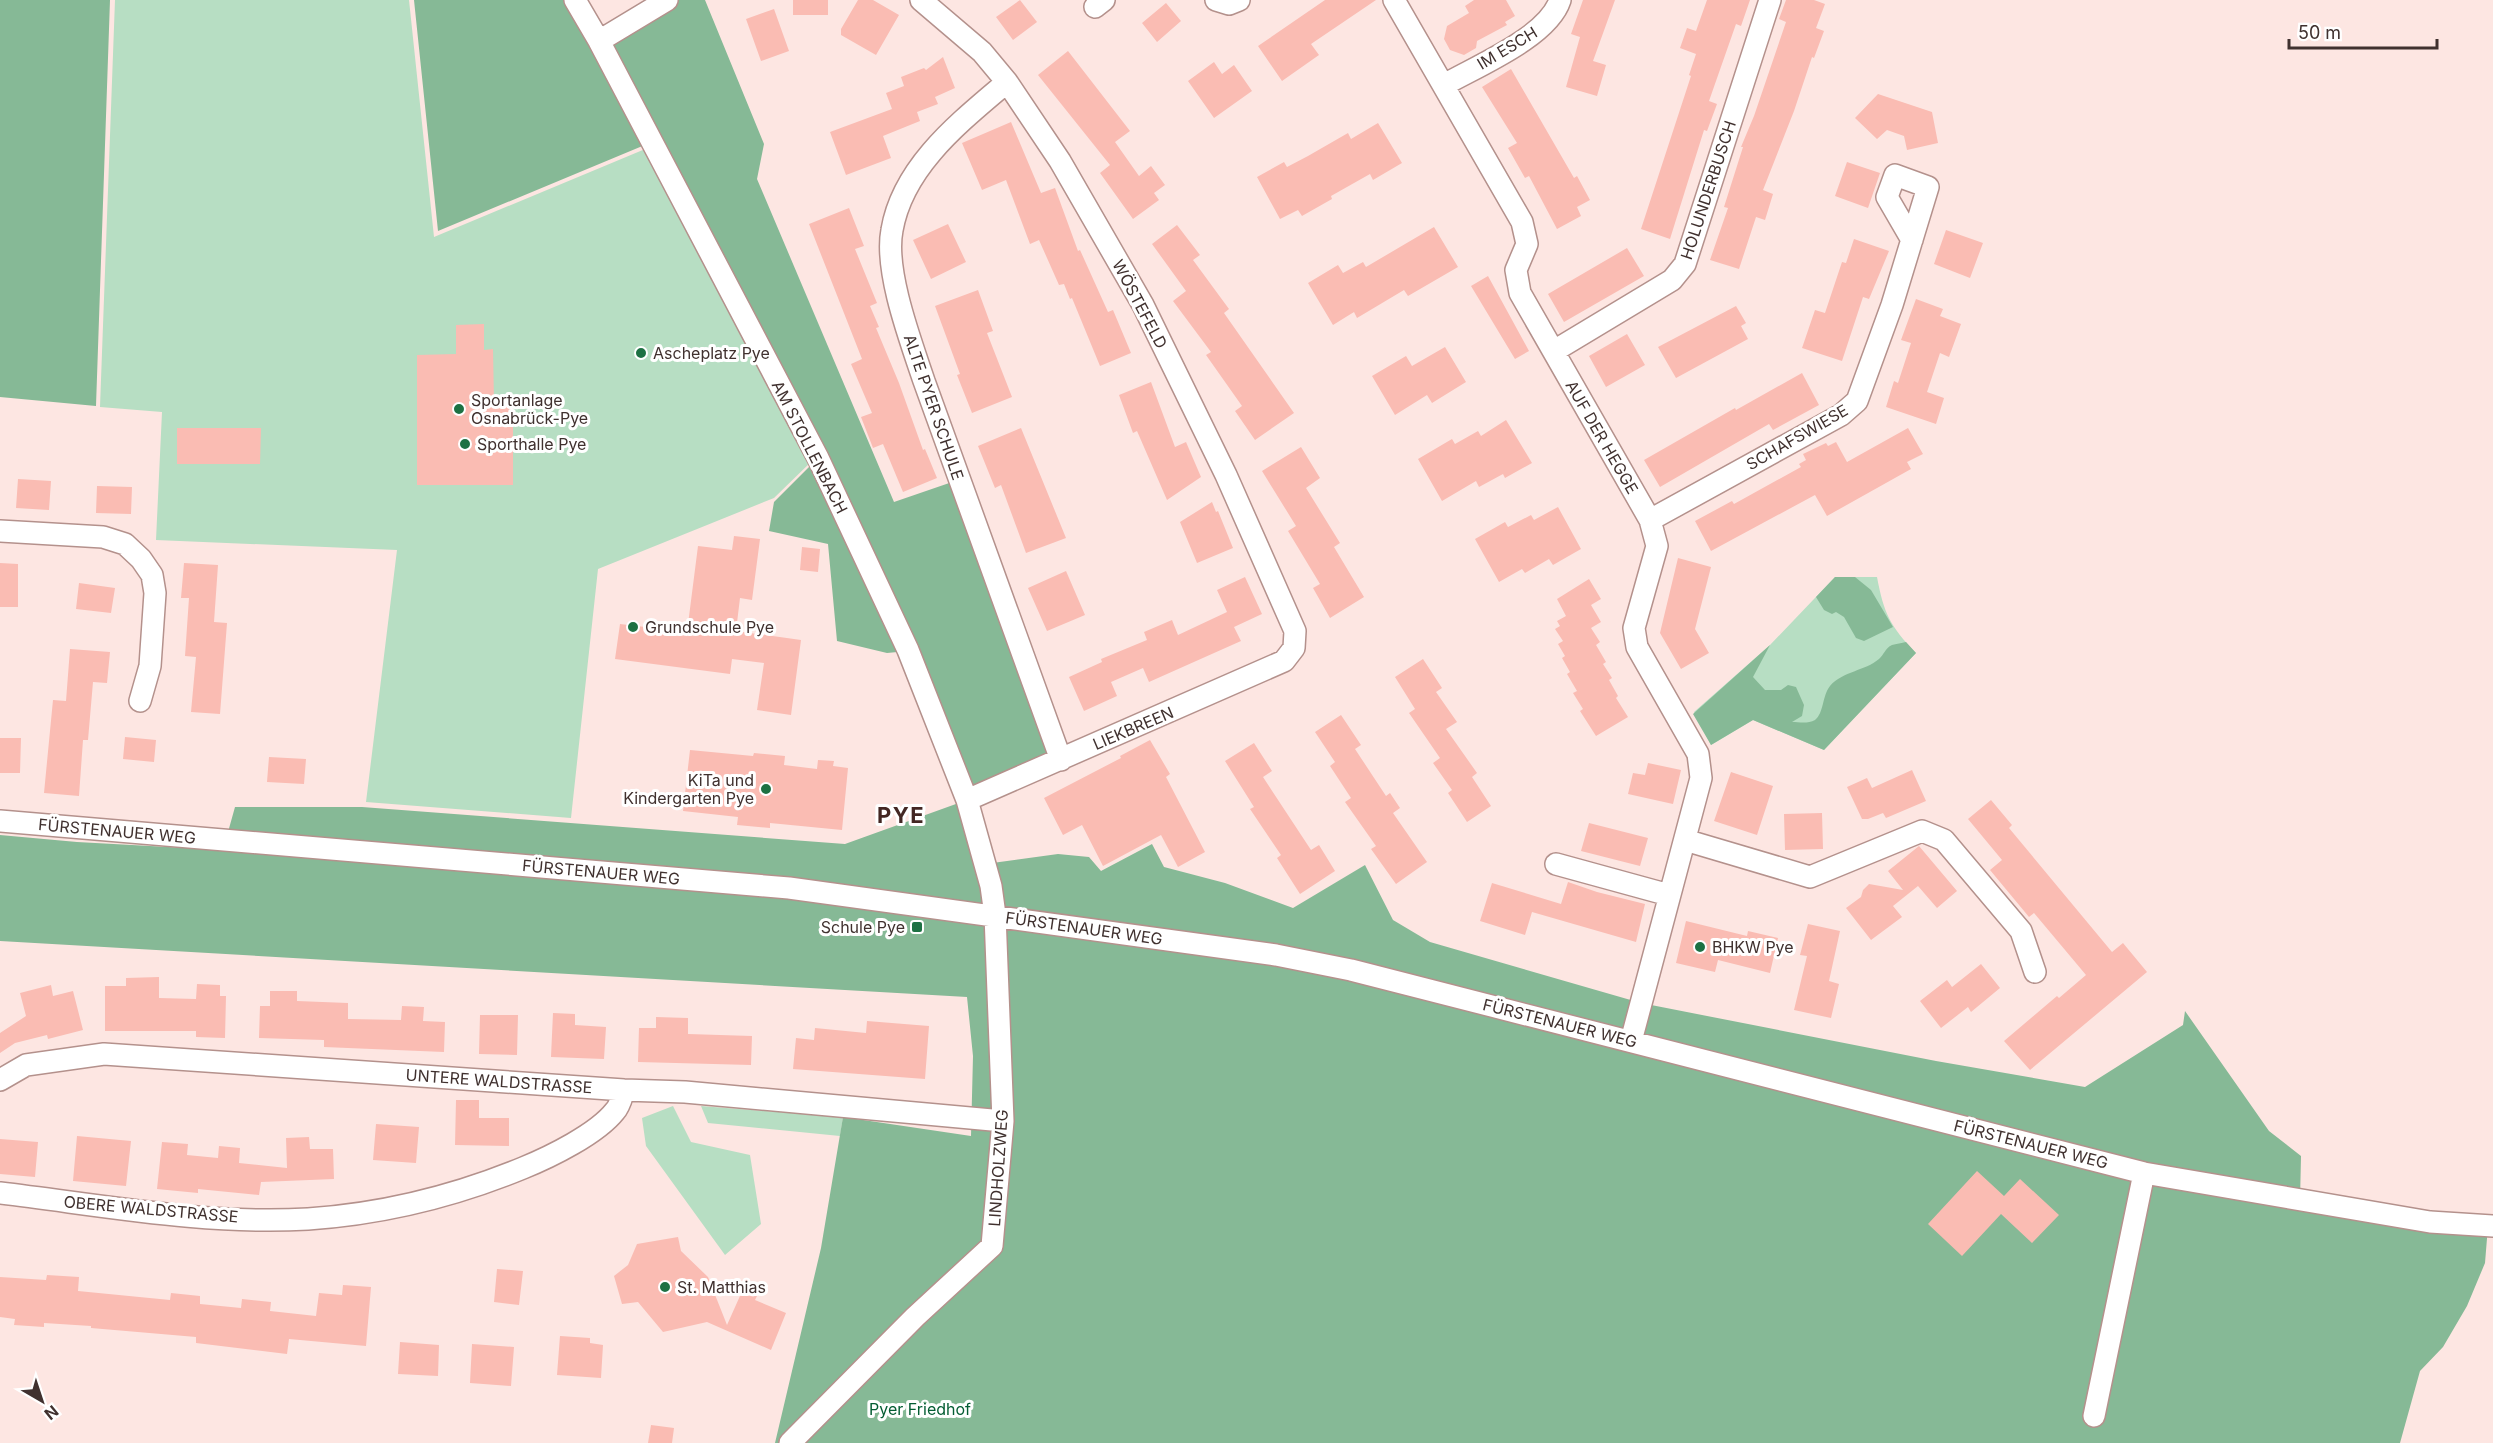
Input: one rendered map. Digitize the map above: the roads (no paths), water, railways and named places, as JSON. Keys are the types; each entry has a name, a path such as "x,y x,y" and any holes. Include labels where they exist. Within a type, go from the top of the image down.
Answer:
{"street":[{"name":"AM STOLLENBACH","path":"575,0 599,41 818,458 908,650 967,800 991,886 995,915"},
{"path":"599,41 667,0"},
{"name":"WÖSTEFELD","path":"921,0 982,52 1007,82 1060,161 1143,305 1226,475 1290,616 1295,631 1294,648"},
{"path":"1216,0 1229,4 1239,0"},
{"name":"AUF DER HEGGE","path":"1394,0 1522,222 1527,244 1516,270 1520,293 1650,520 1657,546 1634,628 1637,647 1698,754 1701,778 1631,1041"},
{"name":"IM ESCH","path":"1444,85 1533,35 1547,23 1557,10 1560,0"},
{"name":"HOLUNDERBUSCH","path":"1554,351 1672,280 1685,264 1770,0"},
{"name":"ALTE PYER SCHULE","path":"1007,82 962,120 929,154 902,197 891,232 893,274 906,327 928,392 1061,760"},
{"name":"SCHAFSWIESE","path":"1650,520 1841,415 1857,401 1892,305 1912,240"},
{"path":"0,531 104,537 125,544 141,559 152,575 155,593 150,666 140,701"},
{"name":"LIEKBREEN","path":"967,800 1268,669 1284,661 1294,648"},
{"name":"FÜRSTENAUER WEG","path":"0,821 789,888 1276,955 1351,970 2145,1173 2430,1222 2493,1226"},
{"path":"1685,840 1810,877 1922,831 1944,840 2021,931 2035,972"},
{"path":"1557,864 1669,895"},
{"name":"LINDHOLZWEG","path":"790,1443 915,1317 992,1246 1003,1121 995,915"},
{"name":"UNTERE WALDSTRASSE","path":"0,1080 26,1065 104,1054 624,1090 685,1092 1003,1121"},
{"name":"OBERE WALDSTRASSE","path":"0,1193 205,1218 307,1219 383,1210 482,1185 537,1162 580,1140 616,1110 624,1090"},
{"path":"2094,1416 2145,1173"}],"place":[{"name":"Ascheplatz Pye","path":"641,353"},
{"name":"Sportanlage Osnabrück-Pye","path":"459,409"},
{"name":"Sporthalle Pye","path":"465,444"},
{"name":"Grundschule Pye","path":"633,627"},
{"name":"KiTa und Kindergarten Pye","path":"766,789"},
{"name":"Schule Pye","path":"917,927"},
{"name":"BHKW Pye","path":"1700,947"},
{"name":"St. Matthias","path":"665,1287"}],"district":[{"name":"PYE","path":"901,815"}],"park label":[{"name":"Pyer Friedhof","path":"920,1409"}]}
